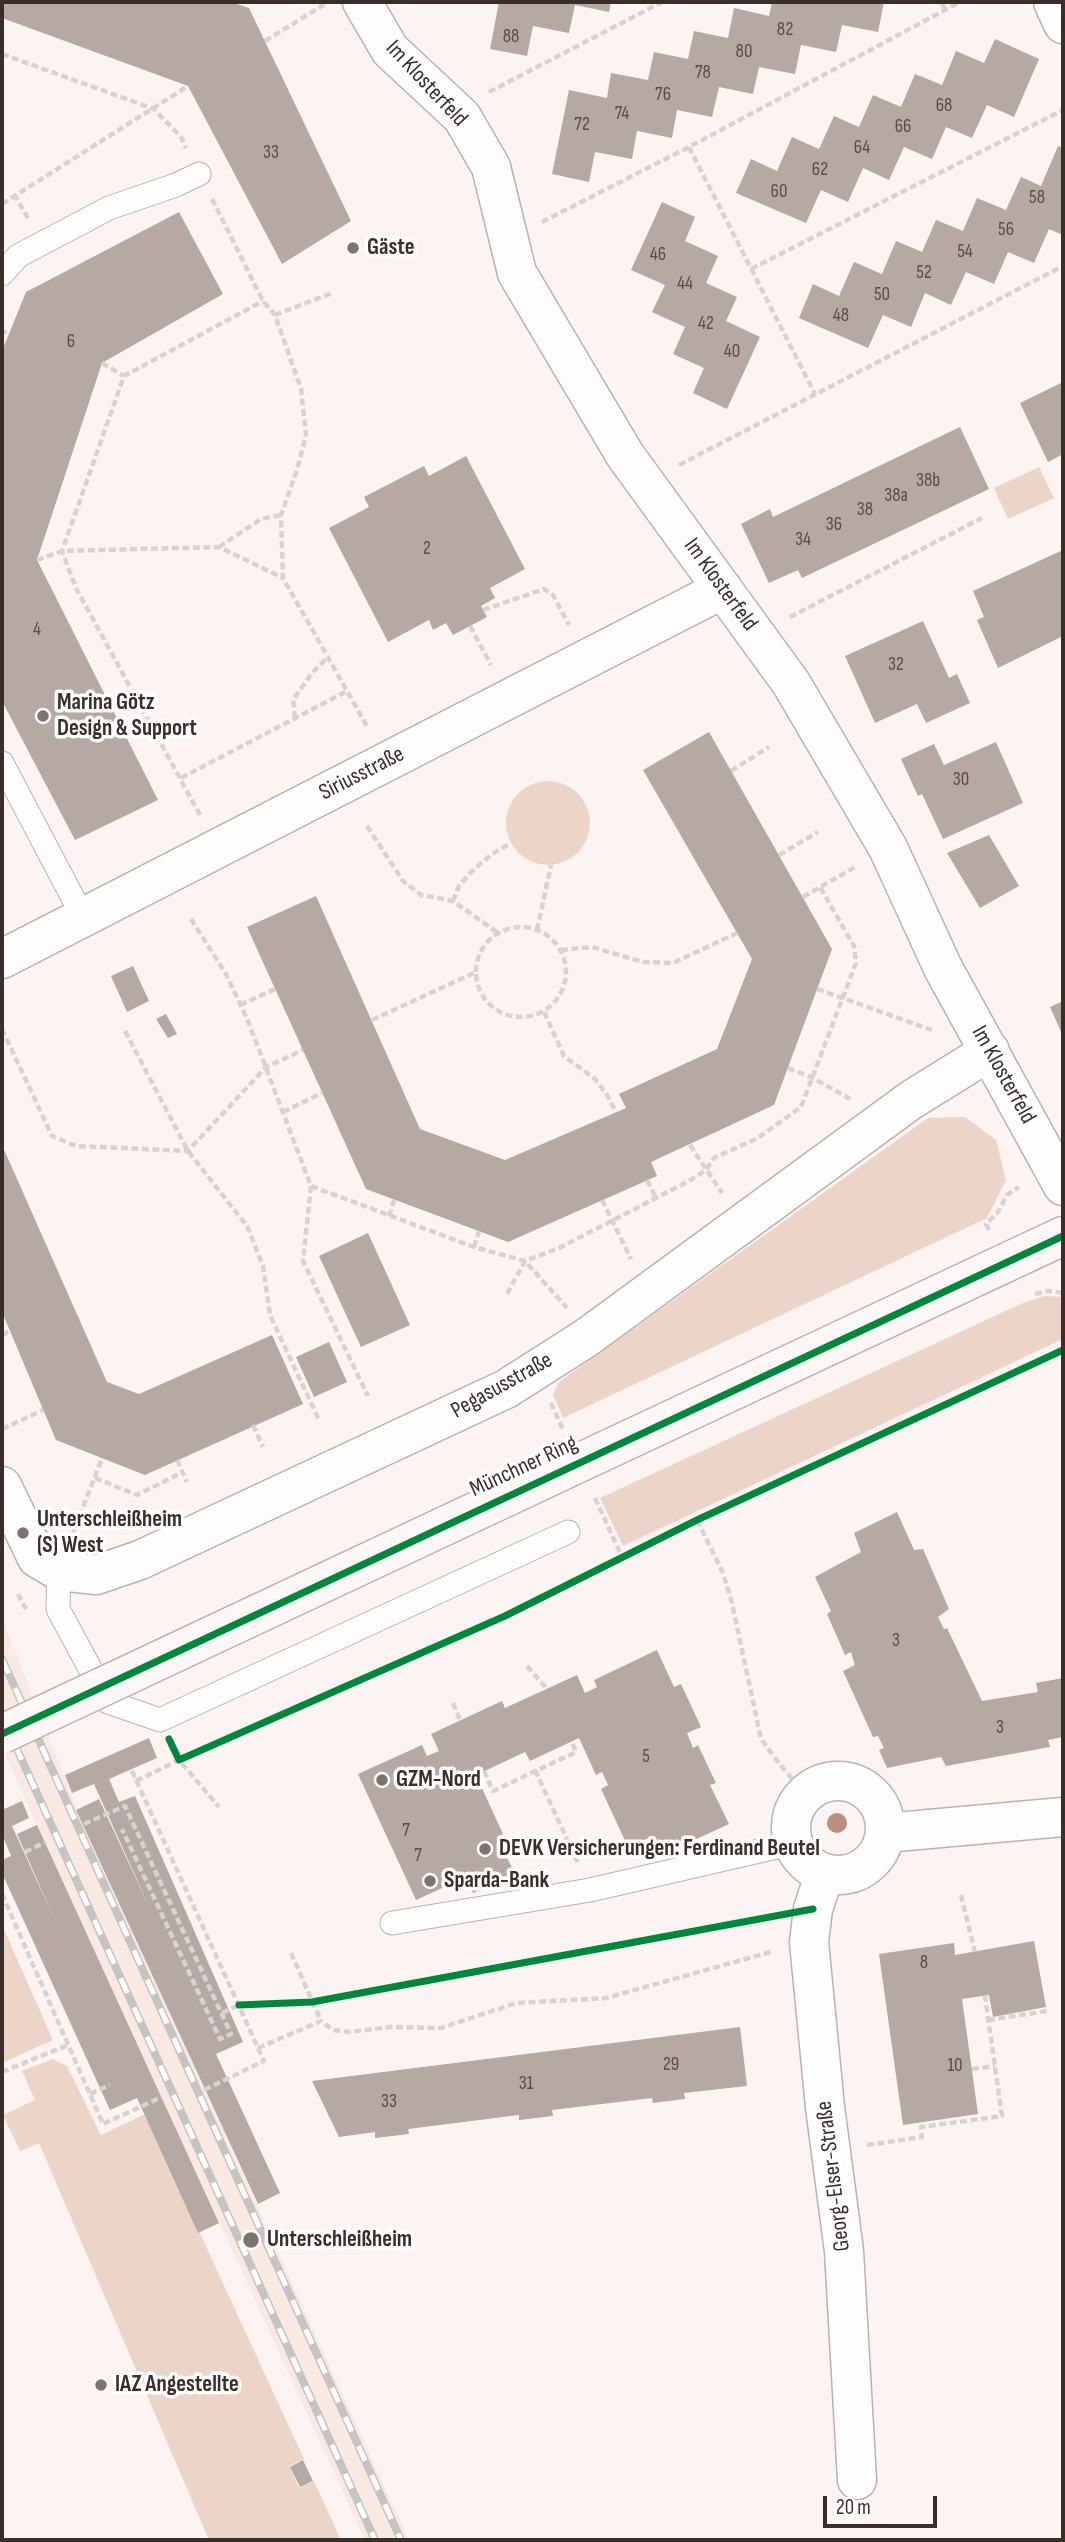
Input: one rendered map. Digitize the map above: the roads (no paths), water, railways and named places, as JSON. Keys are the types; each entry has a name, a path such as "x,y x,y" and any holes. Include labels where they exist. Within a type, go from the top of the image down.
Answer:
{"main road":[{"name":"Münchner Ring","path":"2,1734 1063,1236"}],"street":[{"name":"Im Klosterfeld","path":"362,2 390,50 462,117 491,167 517,273 625,455 791,683 888,848 943,968 1063,1186"},
{"path":"1053,2 1063,24"},
{"name":"Siriusstraße","path":"2,959 723,589"},
{"name":"Pegasusstraße","path":"59,1572 96,1575 139,1560 506,1389 586,1338 911,1100 990,1051"},
{"path":"2,1486 37,1558 59,1572"},
{"path":"844,1781 859,1786 878,1802 883,1813 885,1833 880,1849 865,1867 839,1875 825,1873 808,1865 793,1843 792,1816 797,1804 816,1786 844,1781"},
{"path":"885,1833 1063,1817"},
{"name":"Georg-Elser-Straße","path":"825,1873 813,1909 809,1942 844,2251 857,2480"}],"lane":[{"path":"2,274 18,256 109,208 176,185 199,174"},
{"path":"2,763 83,917"},
{"path":"59,1572 58,1609 108,1702 160,1720 568,1532"},
{"path":"392,1923 590,1890 793,1843"}],"railway":[{"path":"2,1659 401,2540"},
{"path":"2,1716 375,2540"}],"place":[{"name":"Gäste","path":"353,248"},
{"name":"Marina Götz Design & Support","path":"43,716"},
{"name":"Unterschleißheim (S) West","path":"23,1533"},
{"name":"GZM-Nord","path":"382,1780"},
{"name":"DEVK Versicherungen: Ferdinand Beutel","path":"485,1849"},
{"name":"Sparda-Bank","path":"430,1881"},
{"name":"Unterschleißheim","path":"251,2240"},
{"name":"IAZ Angestellte","path":"101,2385"}]}
